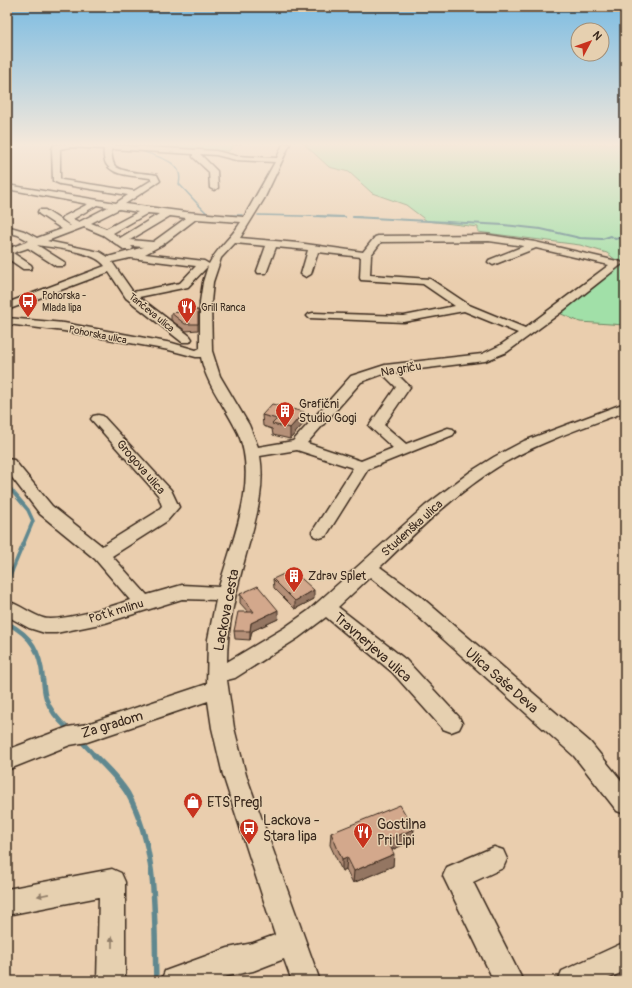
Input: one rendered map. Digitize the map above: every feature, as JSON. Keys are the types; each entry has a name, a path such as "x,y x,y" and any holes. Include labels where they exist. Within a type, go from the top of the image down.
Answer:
{"street":[{"path":"25,190 168,213 247,220"},
{"path":"110,190 136,194"},
{"path":"7,253 81,225 117,206 141,190"},
{"path":"196,345 208,285 214,264 219,255 247,220 264,190"},
{"path":"64,206 77,199"},
{"path":"97,202 66,219 81,225 95,226 120,242 134,254 204,264 184,285 130,296"},
{"path":"107,233 147,210"},
{"path":"42,212 70,230"},
{"path":"120,242 168,213"},
{"path":"7,307 134,254 179,229 194,216"},
{"path":"7,229 21,233 60,264"},
{"name":"Na griču","path":"298,445 356,379 385,369 485,357 503,349 556,311 617,264 535,245 489,238 378,239 366,255"},
{"path":"232,240 366,255 364,278 426,281 465,308 526,332"},
{"path":"120,242 152,245"},
{"path":"34,243 98,254 109,264"},
{"path":"262,271 272,244"},
{"path":"493,262 535,245"},
{"path":"306,274 314,248"},
{"path":"7,253 27,267"},
{"name":"Tančeva ulica","path":"109,264 130,296 196,345 201,362 219,387"},
{"path":"313,316 404,319 465,308"},
{"name":"Pohorska ulica","path":"7,321 64,327 172,347 196,345"},
{"path":"385,369 403,387 376,426 404,449"},
{"name":"Lackova cesta","path":"219,387 246,435 251,453 254,474 251,500 220,625 217,655 217,682 225,740 235,777 291,943 306,981"},
{"name":"Studenška ulica","path":"217,682 228,672 304,624 326,607 368,567 446,498 499,460 550,436 625,407"},
{"name":"Grogova ulica","path":"98,419 165,492 171,507 161,517 101,555"},
{"path":"320,532 362,466 448,432"},
{"path":"251,453 298,445 362,466"},
{"path":"9,463 46,510 101,555 143,603"},
{"name":"Ulica Saše Deva","path":"368,567 413,601 582,749 625,803"},
{"name":"Pot k mlinu","path":"7,608 36,623 56,626 105,616 182,592 228,594"},
{"name":"Travnerjeva ulica","path":"326,607 399,666 451,723"},
{"name":"Za gradom","path":"7,760 78,735 217,682"},
{"path":"494,859 456,876 509,981"},
{"path":"7,902 112,882 112,981"},
{"path":"175,981 228,962 253,957 291,943"},
{"path":"572,981 625,956"}],"green space":[{"path":"369,190 625,190 625,263 622,265 607,253 580,245 478,232 478,227 427,221 406,205 372,193"},
{"path":"622,265 625,275 625,325 580,322 559,313 585,291"}],"building":[{"path":"198,310 198,324 185,324 171,313"},
{"path":"272,404 304,412 290,428 272,424 277,419 262,415"},
{"path":"292,570 314,590 295,601 273,579"},
{"path":"258,586 278,610 251,623 250,631 234,631 238,612 254,612 240,594"},
{"name":"Gostilna Pri Lipi","path":"400,805 414,829 387,840 394,854 354,871 347,857 342,859 331,833"}],"waterway":[{"path":"185,190 207,213 220,215 242,215"},
{"path":"258,215 345,217 318,216"},
{"path":"361,217 353,217 504,225 541,229 580,238 602,239 611,236 615,239 620,238 625,240"},
{"path":"7,485 28,510 33,521 12,571"},
{"path":"7,583 12,570"},
{"path":"7,623 23,633 33,645 40,660 48,703 55,716 69,730"},
{"path":"79,739 95,756"},
{"path":"95,756 116,778 128,794 138,816 145,838 153,886 156,981"}],"place":[{"name":"Pohorska - Mlada lipa","path":"28,318"},
{"name":"Grill Ranca","path":"187,324"},
{"name":"Grafični Studio Gogi","path":"285,428"},
{"name":"Zdrav Splet","path":"294,593"},
{"name":"ETS Pregl","path":"193,819"},
{"name":"Lackova - Stara lipa","path":"249,845"},
{"name":"Gostilna Pri Lipi","path":"363,849"}]}
